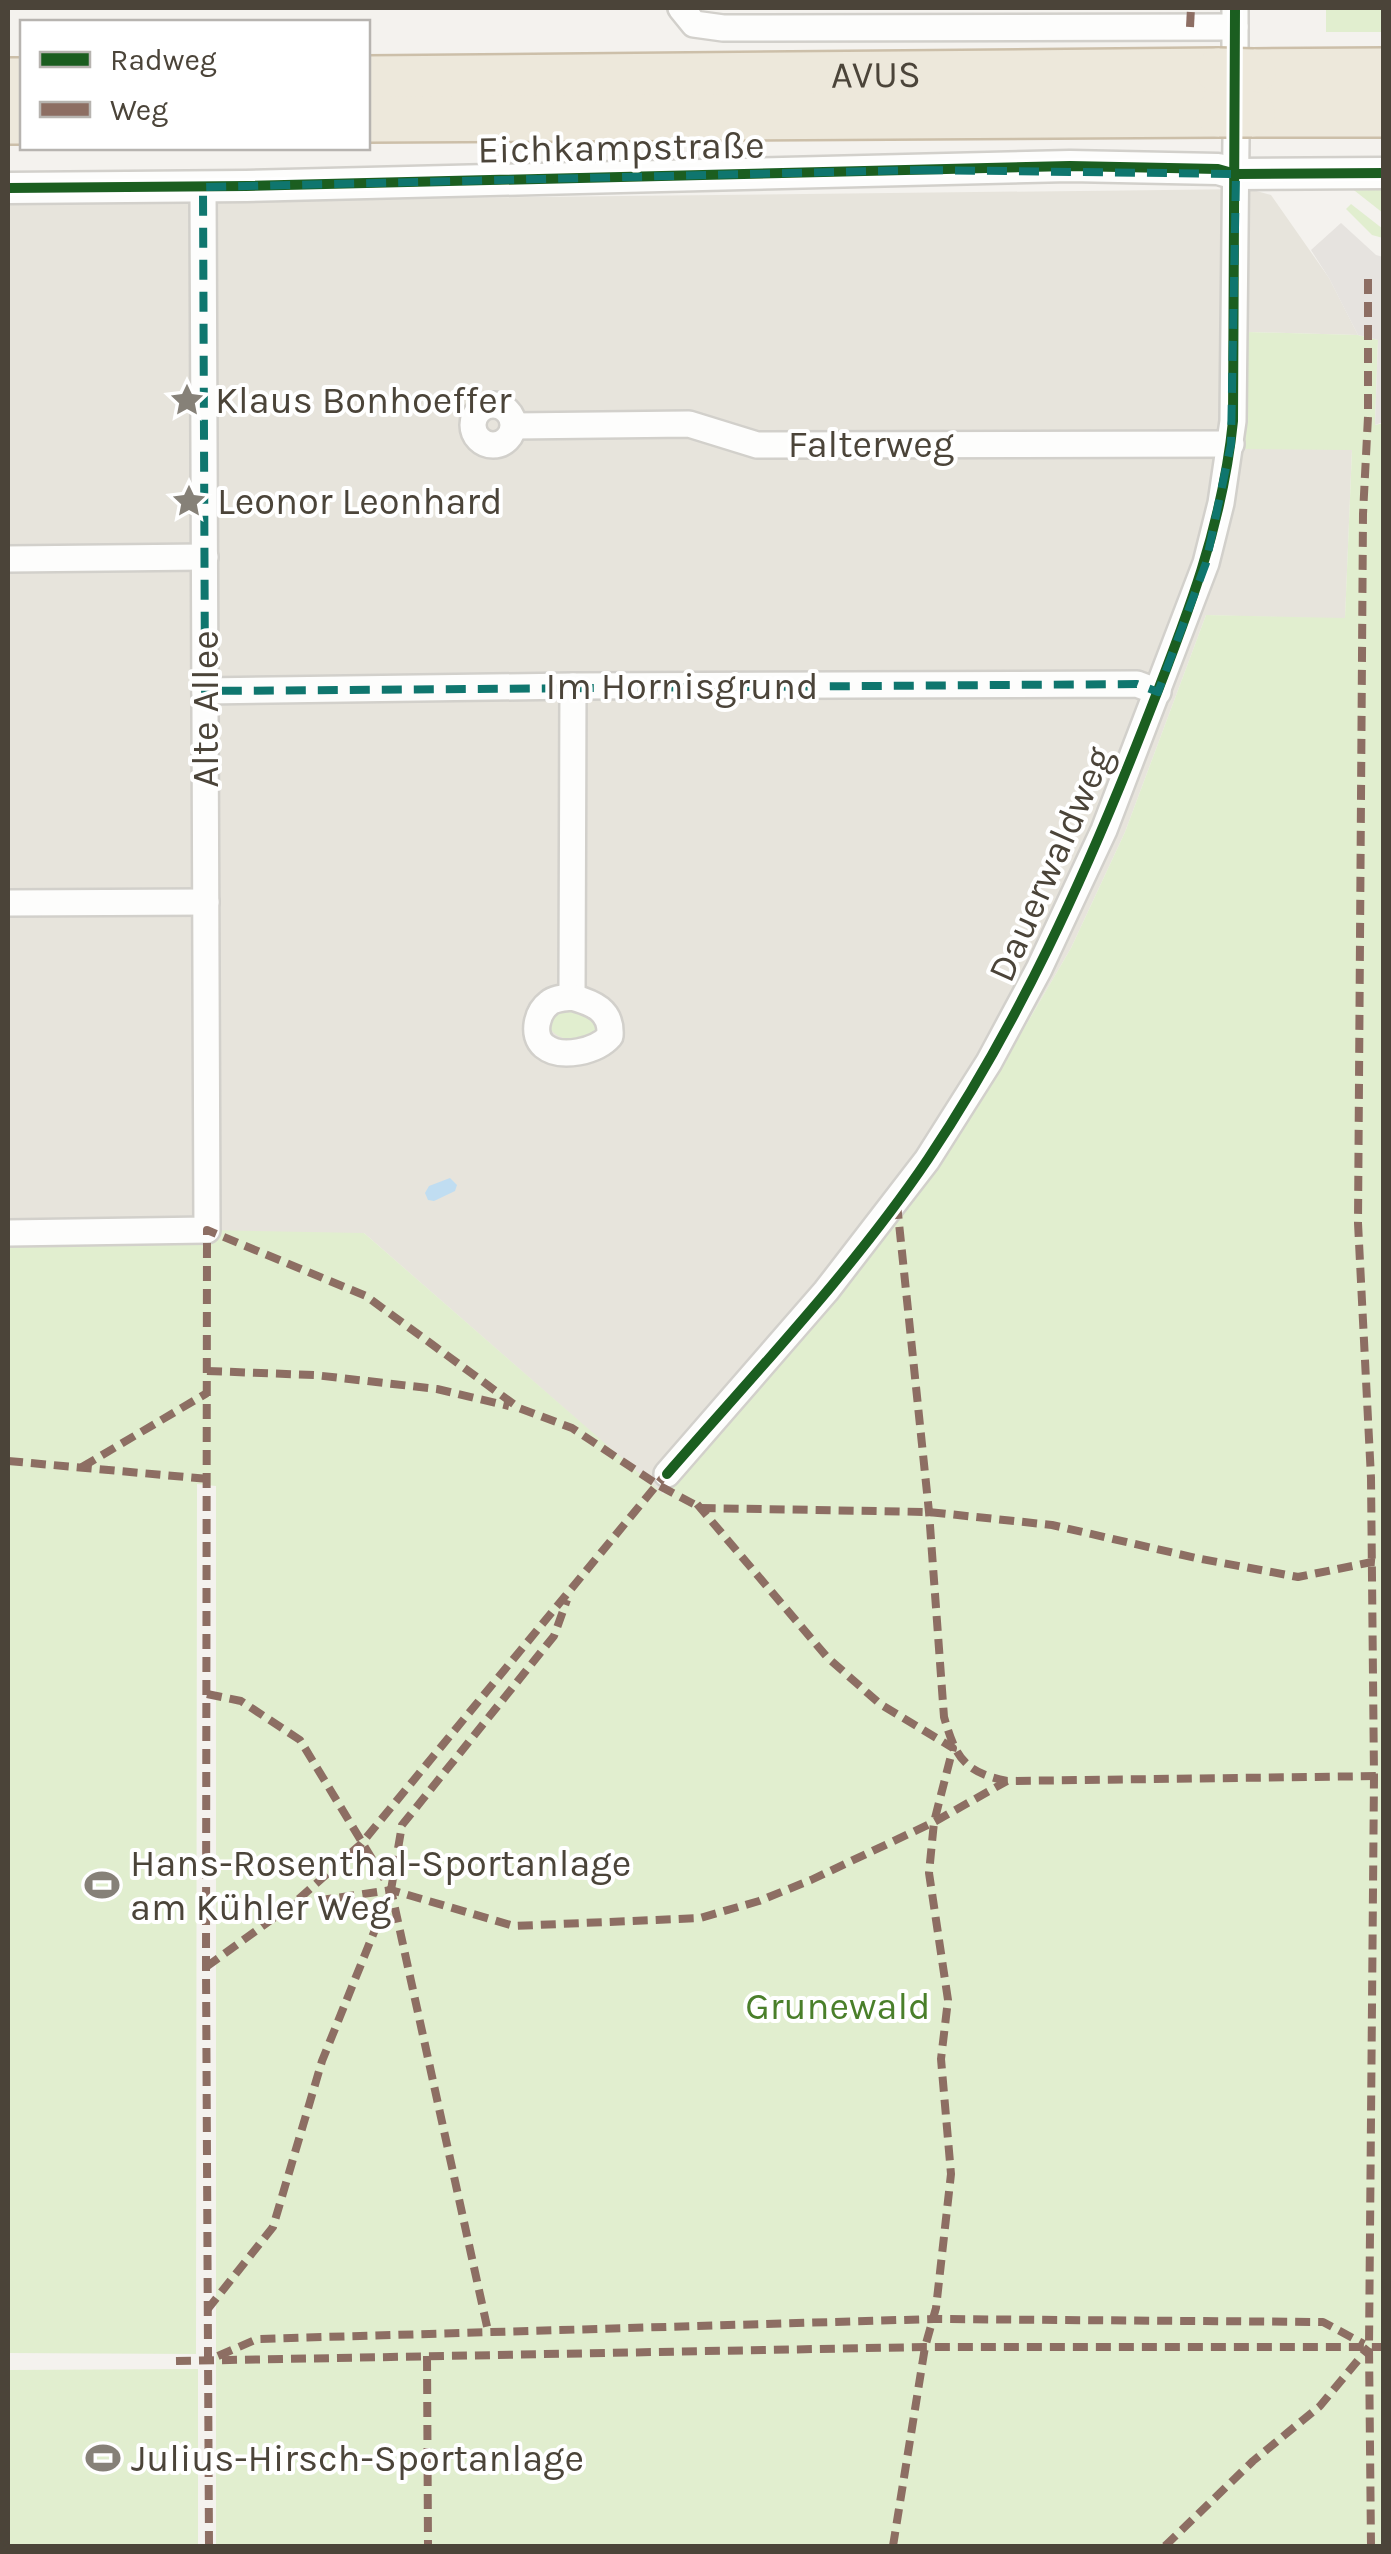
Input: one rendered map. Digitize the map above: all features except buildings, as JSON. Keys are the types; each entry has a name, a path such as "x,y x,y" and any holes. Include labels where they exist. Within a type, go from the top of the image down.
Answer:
{"highway":[{"name":"AVUS","path":"370,79 1384,71"},
{"name":"AVUS","path":"370,119 1236,74 1384,114"}],"street":[{"path":"682,8 694,24 723,28 1236,74 1236,174"},
{"name":"Eichkampstraße","path":"8,188 1070,166 1218,168 1236,174 1384,172"},
{"name":"Dauerwaldweg","path":"666,1474 826,1292 927,1160 983,1072 1040,969 1104,830 1214,533 1234,422 1236,174"},
{"name":"Alte Allee","path":"8,1233 207,1230 203,186"},
{"name":"Falterweg","path":"514,426 689,424 757,445 1231,444"},
{"path":"8,559 205,558"},
{"name":"Im Hornisgrund","path":"206,691 1137,684 1158,692"},
{"path":"572,997 573,686"},
{"path":"8,903 206,902"}],"highlighted area":[{"path":"923,170 1236,174 1231,444 1206,563 1158,692 1137,684 205,691 203,187"}],"shaded area":[{"path":"1249,189 1271,195 1329,278 1358,335 1248,332 1243,449 1352,449 1345,619 1206,615 1125,832 1071,948 995,1078 923,1189 662,1494 364,1233 8,1234 8,203"},
{"path":"1341,223 1383,257 1383,422 1375,425 1378,340 1358,335 1311,250"}],"green space":[{"path":"1326,8 1383,8 1383,32 1326,32"},
{"path":"1350,187 1383,187 1383,213"},
{"path":"1351,204 1383,229 1383,238 1372,235 1346,209"},
{"name":"Grunewald","path":"1248,332 1358,335 1378,340 1375,425 1384,423 1383,2546 216,2546 216,1486 197,1484 196,2354 8,2353 8,1234 207,1230 364,1233 663,1494 923,1189 995,1078 1071,948 1125,832 1206,615 1345,618 1352,450 1242,449"},
{"path":"559,1008 598,1013 599,1032 578,1039 558,1036 548,1025"},
{"name":"Julius-Hirsch-Sportanlage","path":"198,2369 198,2546 8,2546 8,2370"}],"water":[{"path":"450,1178 457,1185 455,1191 428,1200 425,1193 429,1186"}],"marked path":[{"path":"1190,27 1191,8"},
{"path":"1368,279 1358,1223 1371,1478 1374,1776 1371,2546"},
{"path":"897,1204 929,1512 944,1717 964,1761 981,1773 1007,1781 1384,1776"},
{"path":"209,2546 207,1230 366,1296 519,1408 572,1428 658,1485 701,1508 929,1512 1052,1525 1298,1577 1384,1563"},
{"path":"207,1371 314,1375 437,1389 509,1406"},
{"path":"82,1467 207,1393"},
{"path":"8,1461 208,1479"},
{"path":"206,1967 293,1904 361,1844 665,1475"},
{"path":"697,1504 827,1657 880,1704 953,1748 934,1822 929,1873 948,2000 941,2059 951,2174 936,2308 925,2347 893,2546"},
{"path":"207,2310 273,2227 322,2061 391,1890 402,1825 554,1636 567,1600"},
{"path":"207,1694 241,1701 300,1740 391,1890 488,2331"},
{"path":"294,1904 391,1890 514,1926 700,1918 759,1901 811,1880 934,1822 1007,1781"},
{"path":"218,2356 257,2339 934,2319 1323,2322 1364,2344"},
{"path":"176,2361 925,2347 1384,2347"},
{"path":"1165,2546 1253,2461 1320,2406 1369,2347"},
{"path":"427,2356 428,2546"}],"cycle path":[{"path":"667,1474 868,1241 961,1108 1048,948 1159,688 1211,539 1233,421 1235,8"},
{"path":"8,188 1070,166 1218,169 1236,174 1384,173"}],"place":[{"name":"Klaus Bonhoeffer","path":"187,400"},
{"name":"Leonor Leonhard","path":"189,501"},
{"name":"Hans-Rosenthal-Sportanlage am Kühler Weg","path":"102,1885"},
{"name":"Julius-Hirsch-Sportanlage","path":"103,2458"}]}
